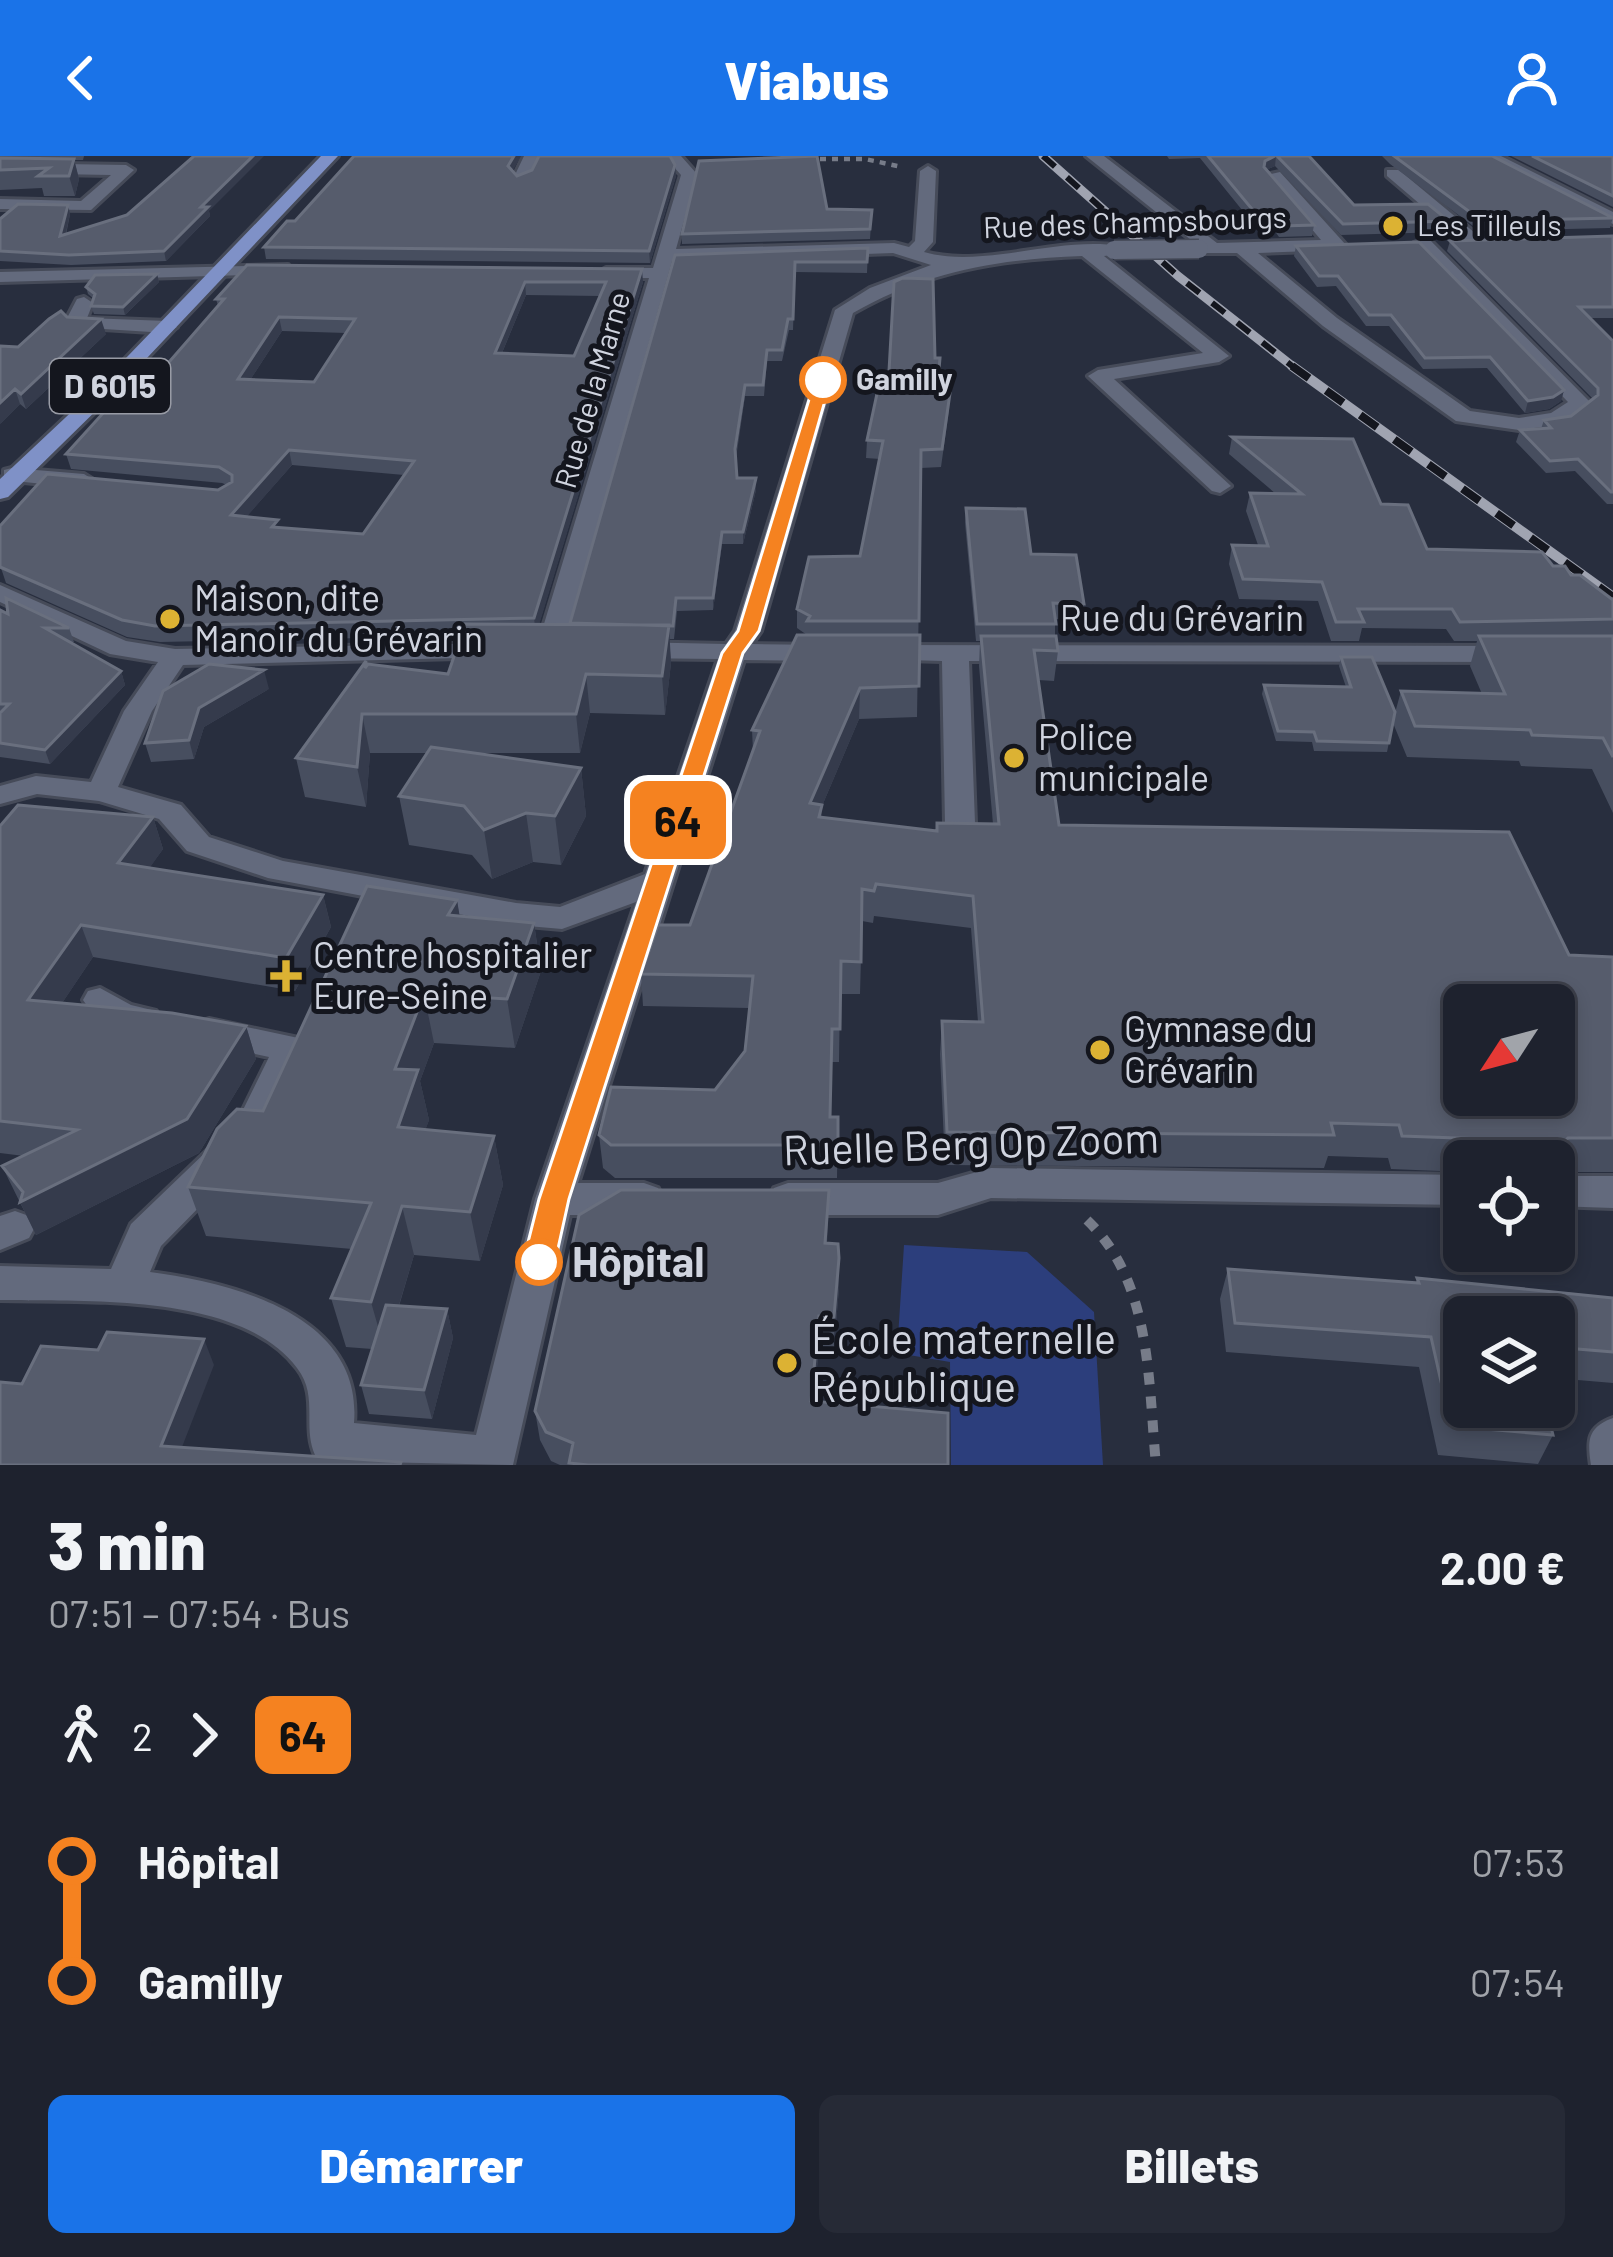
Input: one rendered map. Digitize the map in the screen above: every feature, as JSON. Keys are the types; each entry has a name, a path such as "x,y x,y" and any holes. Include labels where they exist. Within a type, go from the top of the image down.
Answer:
{"main road":[{"name":"D 6015","path":"273,213 312,156"},
{"name":"D 6015","path":"4,482 81,415 330,156"}],"street":[{"path":"521,178 532,156"},
{"path":"1094,156 1206,249"},
{"path":"1490,156 1613,218"},
{"path":"675,159 698,162"},
{"name":"Rue de la Marne","path":"571,648 660,266 688,174 675,159"},
{"path":"0,167 126,170 86,206 0,204"},
{"path":"914,252 924,242 928,171"},
{"path":"1393,173 1485,241 1401,244"},
{"path":"1274,176 1334,245"},
{"path":"1242,248 1347,334 1464,416 1519,424 1557,419 1581,403 1424,243"},
{"name":"Rue des Champsbourgs","path":"590,273 660,266 704,252 914,252 946,264 1087,251 1356,245"},
{"path":"1087,251 1219,356 1098,376 1220,486"},
{"path":"0,1283 125,1285 259,1312 302,1341 333,1395 331,1441 492,1461 554,1199 733,653 748,631 844,310 887,283 946,264"},
{"path":"0,277 300,269"},
{"path":"84,302 76,320 79,323 167,327"},
{"path":"4,482 109,483"},
{"name":"Rue du Grévarin","path":"0,593 118,648 175,657 571,648 733,653 1546,654"},
{"path":"955,653 960,823"},
{"path":"100,792 138,711 175,657"},
{"path":"0,795 37,785 100,792 170,812 198,844 279,872 516,914 562,918 658,881"},
{"path":"100,1000 121,1015 291,1048 251,1131 145,1236 125,1285"},
{"name":"Ruelle Berg Op Zoom","path":"748,1199 938,1199 991,1183 1443,1190"},
{"path":"1575,1191 1613,1192"},
{"path":"554,1199 677,1199"},
{"path":"1613,1438 1609,1442 1613,1465"}],"path":[{"path":"820,159 865,159 928,171"},
{"path":"1070,1209 1102,1231 1136,1294 1156,1465"}],"shaded area":[{"path":"904,1245 1027,1252 1094,1312 1103,1465 951,1465 950,1362 897,1353"}],"building":[{"path":"194,156 253,156 164,251 69,255 0,251 0,219 18,204 68,205 60,236 127,215"},
{"path":"354,156 514,156 508,166 517,176 532,170 539,156 670,156 675,165 649,251 264,247 287,221 295,221"},
{"path":"817,156 827,209 872,210 870,229 682,234 699,161"},
{"path":"1208,156 1275,156 1264,167 1314,225 1281,226 1276,219 1261,220"},
{"path":"1277,156 1309,156 1354,205 1428,204 1449,221 1343,224"},
{"path":"1394,156 1492,156 1613,218 1482,221"},
{"path":"1532,156 1613,156 1613,196"},
{"path":"0,158 74,159 69,176 38,176 49,168 0,170"},
{"path":"1613,236 1613,307 1579,307 1613,341 1611,492 1578,459 1550,461 1520,430 1551,428 1544,420 1571,416 1598,395 1598,388 1450,241"},
{"path":"1419,242 1564,390 1528,401 1490,357 1425,358 1391,315 1369,315 1338,276 1319,276 1296,246"},
{"path":"868,248 867,262 795,262 793,319 788,319 782,350 767,350 763,385 745,385 735,449 737,478 756,478 743,532 722,532 713,598 676,598 673,626 570,623 675,255"},
{"path":"247,265 642,269 534,618 155,626 122,620 0,567 0,526 47,474 218,490 232,482 232,475 219,467 66,454 115,400 136,400 224,299 216,299","holes":["525,282 606,282 574,356 495,353","279,317 355,319 314,382 238,379","289,450 414,461 363,534 272,527 278,520 231,515"]},
{"path":"157,274 123,307 91,306 95,294 86,287 95,275"},
{"path":"933,279 935,358 940,358 937,392 950,393 942,449 921,450 919,621 807,621 810,616 797,609 809,557 860,556 883,441 867,440 878,389 888,389 894,282"},
{"path":"61,311 67,317 101,319 21,394 15,389 0,403 0,346 18,347"},
{"path":"1232,437 1353,439 1381,504 1408,505 1427,549 1542,552 1553,566 1565,566 1571,575 1580,575 1613,600 1613,619 1460,622 1452,609 1358,609 1364,622 1336,622 1322,582 1243,579 1232,545 1268,546 1250,493 1302,494"},
{"path":"966,508 1025,509 1031,554 1076,555 1084,604 1053,603 1056,624 977,624"},
{"path":"6,598 69,628 45,628 121,671 45,750 0,743 0,713 9,704 0,704 0,610 8,614"},
{"path":"465,624 669,625 662,676 586,674 576,714 362,714 357,767 296,758 366,661 365,668 368,664 448,674"},
{"path":"797,635 920,635 919,686 860,688 810,803 822,805 819,817 937,831 937,823 999,824 981,636 1056,636 1058,651 1034,650 1059,825 1509,832 1569,955 1613,957 1613,1138 1402,1136 1399,1125 1331,1123 1334,1135 947,1132 942,1021 983,1022 973,896 876,884 874,891 862,889 861,962 841,961 840,1029 832,1029 830,1117 838,1117 838,1145 611,1145 599,1135 611,1087 715,1090 745,1051 753,976 641,974 658,925 690,925 760,731 752,730"},
{"path":"1479,636 1613,636 1613,757 1603,738 1415,726 1401,691 1505,694"},
{"path":"1341,657 1372,657 1395,712 1389,743 1317,741 1314,732 1278,731 1264,685 1351,687"},
{"path":"209,664 264,670 199,708 189,740 145,743 163,691"},
{"path":"431,747 581,768 555,816 526,813 484,830 464,806 399,796"},
{"path":"18,805 153,817 118,863 323,895 286,958 81,925 28,1000 172,1013 246,1026 187,1119 20,1202 23,1192 2,1166 77,1130 0,1121 0,826"},
{"path":"367,886 457,900 448,915 534,923 507,999 424,994 395,1069 418,1070 398,1127 494,1136 470,1212 402,1206 371,1302 331,1298 371,1203 188,1187 217,1129 237,1109 263,1111"},
{"path":"621,1190 829,1190 825,1243 838,1244 839,1258 834,1317 819,1316 811,1401 948,1413 948,1465 569,1463 573,1443 546,1432 535,1411 579,1215"},
{"path":"1228,1269 1419,1283 1417,1278 1613,1298 1613,1352 1575,1349 1575,1296 1443,1296 1443,1390 1431,1337 1235,1323"},
{"path":"386,1305 447,1309 424,1390 361,1385"},
{"path":"107,1332 204,1339 161,1446 400,1465 0,1465 0,1382 22,1384 41,1346 98,1350"},
{"path":"1474,1428 1551,1428 1553,1435"}],"railway":[{"path":"1043,156 1178,276 1294,368"},
{"path":"1294,368 1613,597"}],"bus line":[{"name":"64","path":"539,1262 554,1199 733,653 748,631 823,380"}],"place":[{"name":"Les Tilleuls","path":"1393,226"},
{"name":"Gamilly","path":"823,380"},
{"name":"Maison, dite Manoir du Grévarin","path":"170,619"},
{"name":"Police municipale","path":"1014,758"},
{"name":"Centre hospitalier Eure-Seine","path":"286,976"},
{"name":"Gymnase du Grévarin","path":"1100,1050"},
{"name":"Hôpital","path":"539,1262"},
{"name":"École maternelle République","path":"787,1363"}]}
